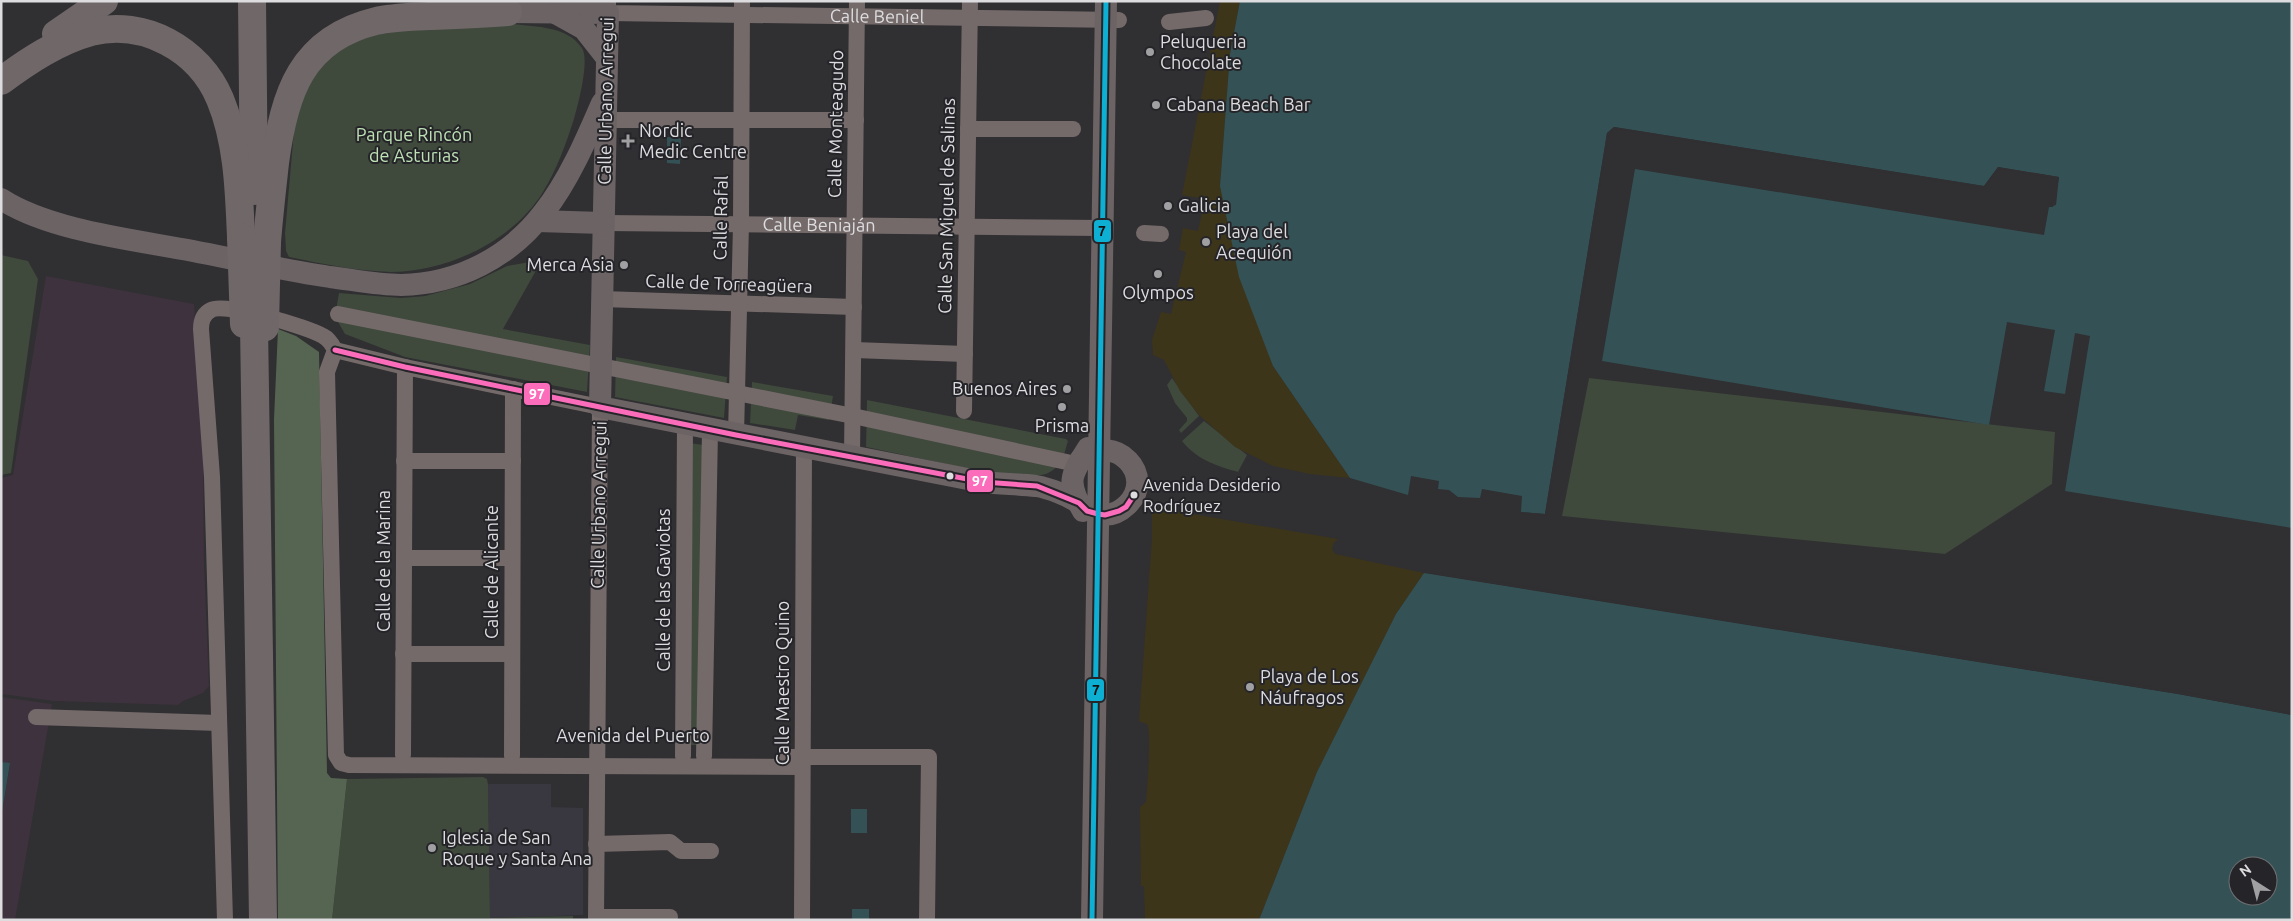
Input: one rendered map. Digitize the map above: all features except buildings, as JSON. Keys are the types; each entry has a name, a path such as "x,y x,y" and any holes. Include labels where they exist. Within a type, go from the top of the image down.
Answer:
{"highway":[{"path":"1,66 59,32 104,1"},
{"path":"252,1 254,240 252,528 258,559"},
{"path":"450,1 498,7"},
{"path":"254,240 276,156 287,101 296,78 314,54 325,44 347,30 377,21 498,7"},
{"path":"1,81 29,61 57,46 76,37 104,30 118,29 144,32 156,36 180,49 203,70 221,100 230,131 237,174 254,240"},
{"path":"254,325 263,920"}],"street":[{"name":"Calle San Miguel de Salinas","path":"964,411 970,1"},
{"name":"Calle Beniel","path":"498,7 555,13 608,7 857,9 970,20 1112,11"},
{"name":"Calle Urbano Arregui","path":"596,918 600,407 608,7"},
{"name":"Calle Rafal","path":"736,435 741,224 742,8"},
{"name":"Calle Monteagudo","path":"852,457 857,9"},
{"path":"1106,920 1109,521 1094,451 1112,11"},
{"path":"1109,521 1087,510 1079,503 1074,496 1071,480 1094,451 1112,11"},
{"path":"555,13 584,29 606,56 596,81 579,151"},
{"path":"1169,22 1206,18"},
{"path":"1,199 24,211 65,225 296,272 400,285 440,281 478,267 509,248 537,220 556,195 605,96"},
{"path":"605,120 856,120"},
{"path":"968,129 1079,130"},
{"name":"Calle Beniaján","path":"537,220 603,223 1102,228"},
{"path":"1144,233 1161,234"},
{"name":"Calle de Torreagüera","path":"602,299 739,305 854,307"},
{"path":"225,920 212,477 202,321 212,309 218,307 238,310 291,323 322,335 328,339 335,350 405,367 710,430 983,482 1010,486 1037,486 1060,478 1094,451"},
{"path":"338,314 853,416 1094,451 1128,460 1135,472 1136,487 1131,501 1109,521 1092,920"},
{"path":"335,350 327,372 327,380 343,760"},
{"path":"854,350 965,354"},
{"name":"Calle de la Marina","path":"403,755 405,367"},
{"name":"Calle de Alicante","path":"512,756 513,389"},
{"name":"Calle de las Gaviotas","path":"683,756 685,425"},
{"path":"704,756 710,430"},
{"name":"Calle Maestro Quino","path":"802,920 804,447"},
{"path":"404,461 512,461"},
{"path":"1037,486 1079,503"},
{"path":"404,558 512,558"},
{"path":"403,654 512,654"},
{"path":"36,717 219,722"},
{"name":"Avenida del Puerto","path":"343,760 403,755 512,756 597,761 704,756 802,762"},
{"name":"Avenida del Puerto","path":"343,760 802,762 929,757 927,920"},
{"path":"596,844 670,842 681,851 711,851"},
{"path":"596,918 670,917"}],"shaded area":[{"path":"46,276 194,304 203,458 204,562 209,686 203,693 178,705 54,701 1,694 1,478 13,475"},
{"path":"1,697 52,704 15,920 1,920 1,818 10,764 1,762"},
{"path":"488,784 551,784 551,807 583,808 583,915 490,918"}],"green space":[{"name":"Parque Rincón de Asturias","path":"513,24 551,29 568,35 582,48 585,62 580,94 568,138 548,183 530,210 496,239 477,250 456,260 412,271 365,270 289,257 286,251 285,233 295,119 307,81 335,50 371,31"},
{"path":"1,255 28,261 38,279 11,473 1,475"},
{"path":"542,260 503,329 590,345 587,392 405,357 345,334 338,322 334,321 339,293 401,298 425,296 470,284 507,266"},
{"path":"278,329 296,336 319,352 327,773 331,778 347,779 332,920 278,920 274,419"},
{"path":"616,357 727,377 724,418 615,397"},
{"path":"1172,378 1199,416 1181,433 1179,430 1187,421 1187,418 1175,403 1167,385"},
{"path":"1589,378 2055,432 2052,484 1945,554 1562,516"},
{"path":"752,382 833,396 829,420 798,415 795,430 750,423"},
{"path":"867,400 1066,439 1068,441 1062,460 1048,473 1035,476 1014,475 960,467 866,447"},
{"path":"1204,421 1247,455 1238,472 1207,461 1194,453 1182,441"},
{"path":"689,443 704,445 702,745 687,745"},
{"path":"483,777 487,779 488,784 490,918 573,916 573,920 332,920 347,779"}],"sand":[{"name":"Playa del Acequión","path":"1220,1 1240,1 1230,54 1220,186 1273,366 1350,478 1310,474 1273,466 1235,447 1199,415 1180,391 1164,360 1153,355 1152,340 1161,312 1171,314 1186,252 1179,250 1183,228 1198,231 1205,199 1182,195"},
{"name":"Playa de Los Náufragos","path":"1152,507 1338,539 1333,544 1332,549 1335,554 1424,573 1396,614 1317,772 1259,920 1145,920 1144,886 1141,886 1140,807 1146,802 1149,738 1147,724 1139,721 1152,538"}],"water":[{"path":"1240,1 2292,1 2292,528 2065,491 2090,336 2075,333 2065,394 2044,391 2055,330 2007,322 1989,425 1602,361 1635,169 2044,235 2049,207 2053,207 2059,177 1998,167 1984,186 1614,127 1607,133 1545,514 1521,512 1522,496 1482,489 1480,498 1458,497 1449,490 1438,489 1439,481 1411,476 1408,495 1350,478 1273,366 1239,277 1220,186 1230,54"},
{"path":"667,137 681,137 680,164 667,163"},
{"path":"1424,573 2178,694 2292,715 2292,920 1259,920 1317,772 1396,614"},
{"path":"1,762 10,763 1,818"},
{"path":"851,809 867,809 867,833 851,833"},
{"path":"852,909 869,909 869,920 852,920"}],"pier":[{"path":"1614,127 1984,186 1998,167 2059,177 2056,205 2049,207 2049,204 2053,203 2057,179 1999,169 1983,188 1615,129 1609,134 1547,515 1521,514 1521,512 1545,514 1607,133"},
{"path":"1424,570 2179,691 2292,713 2292,715 2178,694 1421,572"}],"transit line":[{"name":"7","path":"1092,920 1106,1"},
{"name":"97","path":"335,350 405,367 736,435 983,482 1037,486 1079,503 1087,511 1098,514 1105,515 1119,511 1126,507 1134,495"}],"place":[{"name":"Peluqueria Chocolate","path":"1150,52"},
{"name":"Cabana Beach Bar","path":"1156,105"},
{"name":"Nordic Medic Centre","path":"628,141"},
{"name":"Galicia","path":"1168,206"},
{"name":"Playa del Acequión","path":"1206,242"},
{"name":"Merca Asia","path":"624,265"},
{"name":"Olympos","path":"1158,274"},
{"name":"Buenos Aires","path":"1067,389"},
{"name":"Prisma","path":"1062,407"},
{"name":"Avenida Desiderio Rodríguez","path":"1134,495"},
{"name":"Playa de Los Náufragos","path":"1250,687"},
{"name":"Iglesia de San Roque y Santa Ana","path":"432,848"}]}
